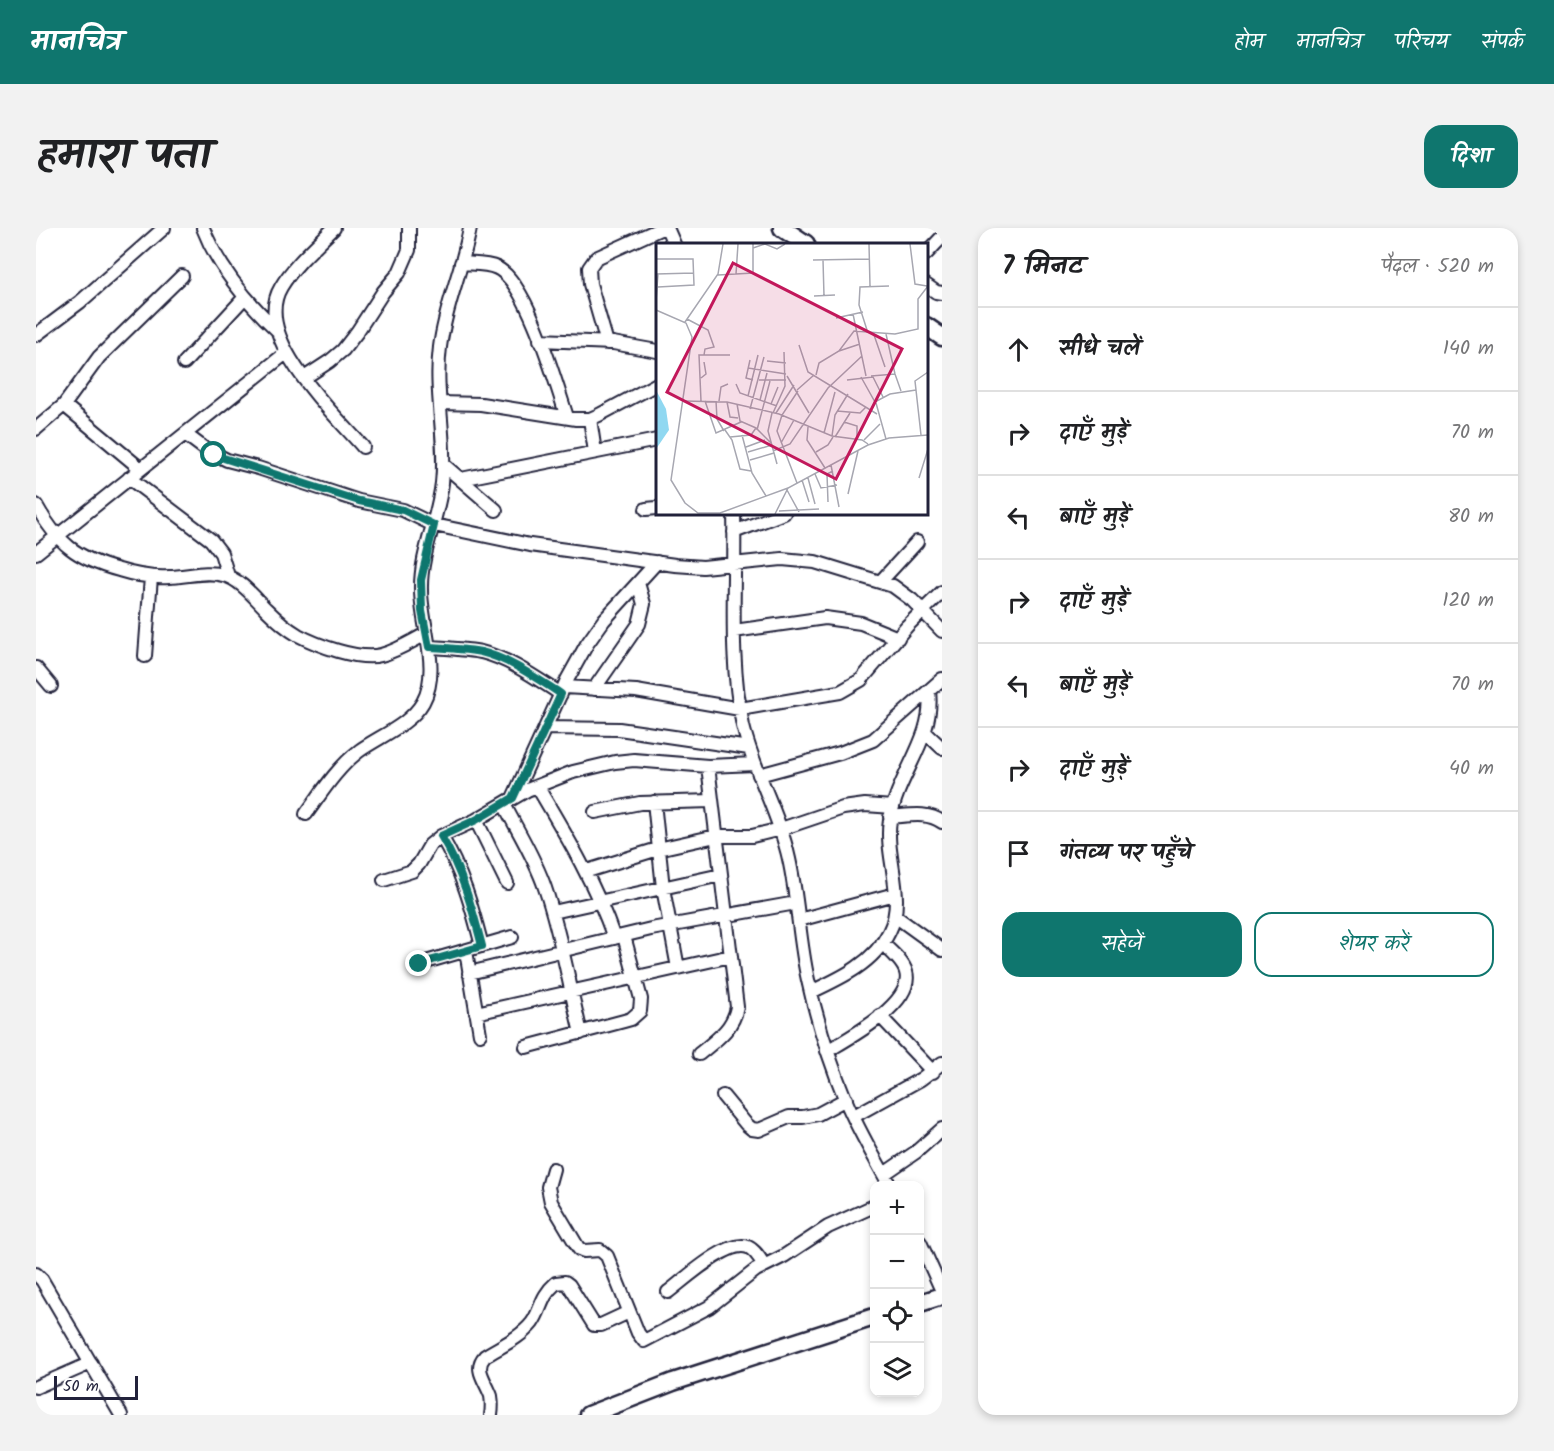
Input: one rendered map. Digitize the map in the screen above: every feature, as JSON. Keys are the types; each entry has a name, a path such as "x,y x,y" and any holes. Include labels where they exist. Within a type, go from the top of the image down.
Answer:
{"street":[{"path":"36,335 80,302 164,228"},
{"path":"202,228 213,250 245,297 255,310 278,331"},
{"path":"334,228 280,288 275,309 278,331 286,353 304,378 363,447"},
{"path":"304,378 343,350 399,273 409,250 409,228"},
{"path":"306,813 348,761 406,720 423,703 429,690 429,647 422,611 421,580 434,525 444,465 438,379 440,346 470,228"},
{"path":"607,343 590,284 589,268 596,258 662,228"},
{"path":"667,228 674,243"},
{"path":"782,228 804,243"},
{"path":"927,253 942,237"},
{"path":"461,263 491,266 506,274 518,290 540,340 567,417"},
{"path":"36,429 64,405 99,357 182,276"},
{"path":"927,286 931,290 942,293"},
{"path":"184,363 245,297"},
{"path":"927,327 942,338"},
{"path":"540,340 607,343 656,351"},
{"path":"36,553 286,353"},
{"path":"440,403 481,404 591,419 656,385"},
{"path":"64,405 141,469"},
{"path":"591,419 595,452"},
{"path":"186,434 205,449 227,460 359,501 403,510 434,525 530,545 703,567 782,559 803,560 880,581 904,593 942,631"},
{"path":"461,479 656,440"},
{"path":"444,465 496,510"},
{"path":"129,478 211,540 221,554 228,576"},
{"path":"36,505 57,537 85,559 151,577 177,577 205,573 228,576 275,618 297,634 321,644 373,657 426,634"},
{"path":"734,514 732,564 734,631 740,709 749,748 781,829 789,857 811,992 827,1051 846,1099 888,1181"},
{"path":"734,532 781,514"},
{"path":"880,581 917,542"},
{"path":"508,801 562,691 595,632 657,562"},
{"path":"145,656 151,577"},
{"path":"594,688 639,624 644,604 638,582"},
{"path":"429,647 467,650 493,656 562,691 594,688 645,692 740,709 840,692 861,680 922,611 942,592"},
{"path":"734,631 825,618 861,623 898,638"},
{"path":"36,668 51,686"},
{"path":"384,880 407,874 416,868 425,851 441,836 476,820 537,786 573,772 615,762 656,761 757,770 840,753 863,746 881,734 941,682"},
{"path":"811,992 858,968 882,943 895,916 896,894 890,851 892,812 925,732 930,713 929,691"},
{"path":"545,728 619,729 749,748"},
{"path":"925,732 942,748"},
{"path":"699,1054 724,1033 736,1015 737,998 708,766"},
{"path":"526,1047 632,1018 640,1011 641,999 619,937 587,872 537,786"},
{"path":"508,801 536,865 553,912 581,1032"},
{"path":"595,812 654,802 712,801"},
{"path":"654,802 663,888 678,968"},
{"path":"587,872 658,849 716,836 752,836 781,829 852,806 923,815 937,818 942,822"},
{"path":"476,820 507,883"},
{"path":"441,836 465,882 482,946"},
{"path":"553,912 721,875"},
{"path":"799,920 896,894"},
{"path":"470,973 670,926 796,903"},
{"path":"895,916 942,950"},
{"path":"419,964 512,937"},
{"path":"827,1051 880,1016 903,992 907,977 904,966 882,943"},
{"path":"466,951 480,1034"},
{"path":"476,1013 731,956"},
{"path":"854,1116 937,1068 880,1016"},
{"path":"723,1096 746,1124 752,1129 759,1130 789,1117 818,1114 846,1099"},
{"path":"884,1174 916,1152 942,1129"},
{"path":"553,1169 549,1187 554,1209 579,1249 604,1252 641,1339 648,1340 716,1302 764,1265 784,1256 839,1220 870,1208"},
{"path":"668,1292 731,1248 747,1247 764,1265"},
{"path":"924,1251 942,1291"},
{"path":"36,1274 42,1280 121,1415"},
{"path":"491,1415 491,1398 480,1372 481,1361 525,1330 537,1315 543,1299 556,1283 565,1282 569,1285 594,1325 601,1325 629,1312"},
{"path":"924,1302 942,1296"},
{"path":"588,1415 674,1382 870,1318"},
{"path":"36,1388 90,1363"}],"route":[{"path":"214,455 359,501 403,510 434,525 421,580 422,611 429,647 467,650 493,656 509,662 561,694 513,798 476,820 441,836 465,882 482,946 419,964"}]}
